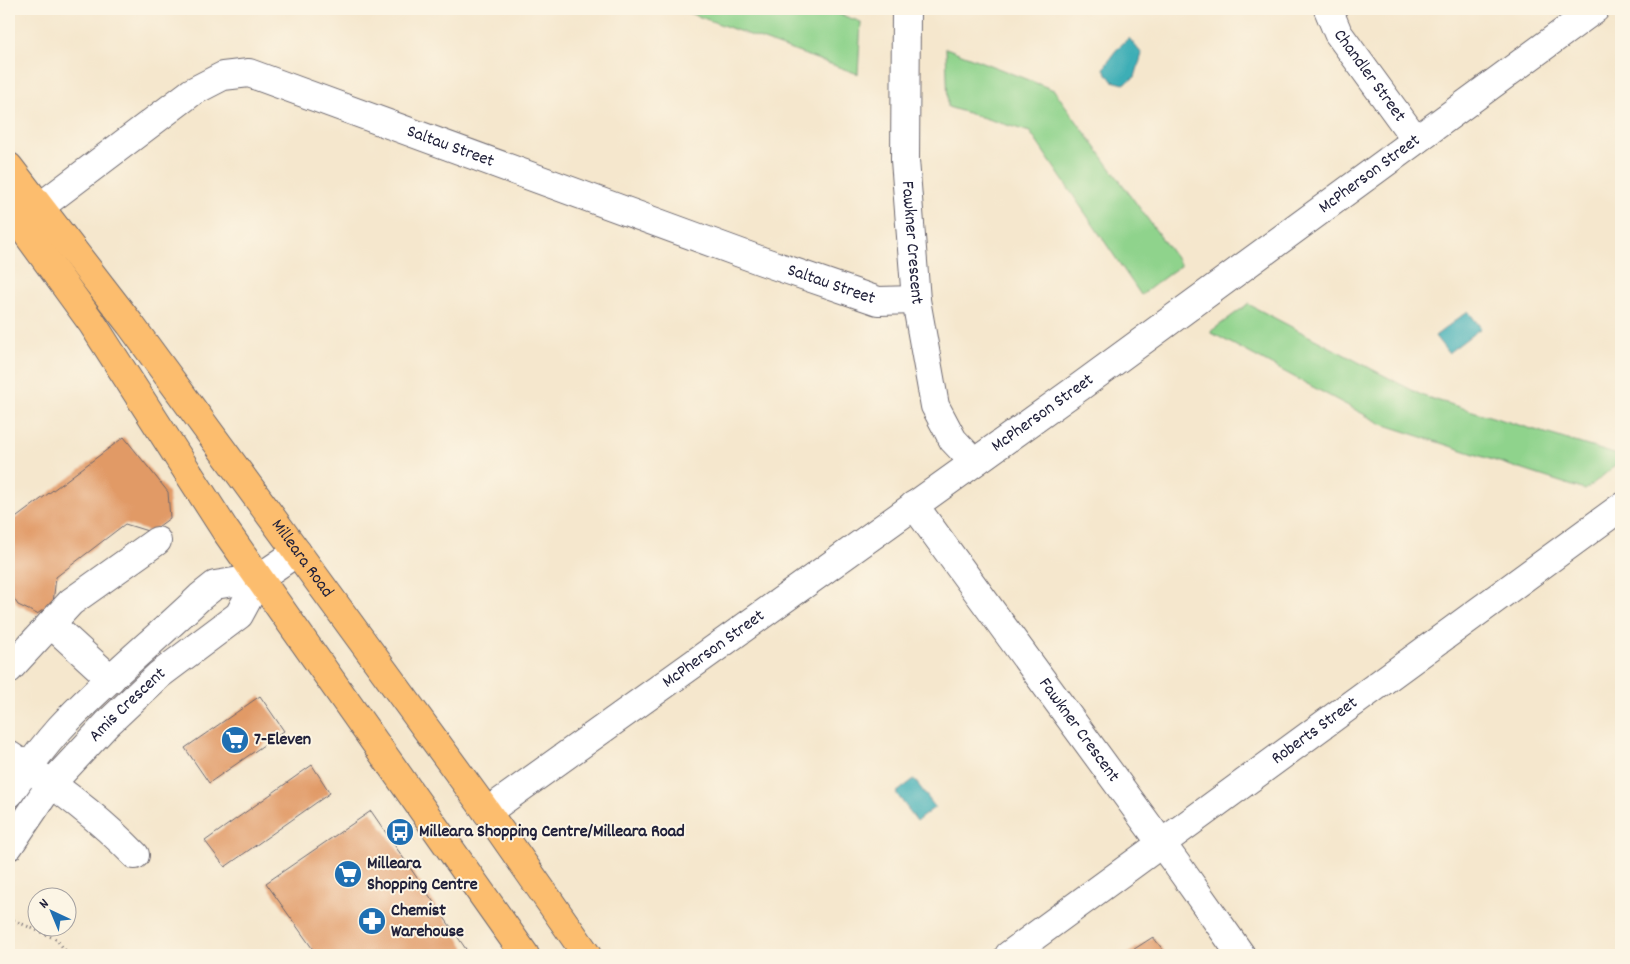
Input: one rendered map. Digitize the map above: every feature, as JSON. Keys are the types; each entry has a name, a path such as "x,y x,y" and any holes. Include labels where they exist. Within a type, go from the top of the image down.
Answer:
{"main road":[{"name":"Milleara Road","path":"9,167 23,213 146,409 259,578 524,955"},
{"name":"Milleara Road","path":"23,213 130,324 487,812 587,955"}],"street":[{"name":"Fawkner Crescent","path":"906,9 905,160 916,300 935,406 953,440 974,462"},
{"name":"Chandler Street","path":"1328,9 1338,33 1416,140"},
{"name":"McPherson Street","path":"487,812 1081,386 1594,9"},
{"name":"Saltau Street","path":"23,213 192,92 223,76 249,73 762,261 878,301 916,300"},
{"name":"Fawkner Crescent","path":"914,506 1241,955"},
{"name":"Roberts Street","path":"1009,955 1621,507"},
{"path":"9,669 71,602 157,540"},
{"name":"Amis Crescent","path":"9,794 18,762 60,728 200,597 215,585 259,578 297,552"},
{"name":"Amis Crescent","path":"9,846 51,784 107,724 159,675 238,615 259,578"},
{"path":"51,624 111,679"},
{"path":"18,762 92,814 135,855"}],"path":[{"path":"9,918 56,939 69,955"}],"green space":[{"path":"678,9 825,9 861,22 858,74"},
{"path":"946,48 1054,90 1181,265 1141,295 1030,132 948,107"},
{"path":"1248,304 1423,396 1621,456 1621,461 1585,490 1382,424 1210,332"}],"water":[{"path":"1129,38 1142,54 1135,77 1124,84 1112,81 1104,69 1115,52"},
{"path":"1468,311 1481,328 1448,353 1435,336"},
{"path":"914,779 935,807 917,821 896,793"}],"building":[{"path":"124,437 168,492 170,518 151,532 125,524 56,577 53,603 37,614 18,605 9,591 9,523"},
{"name":"7-Eleven","path":"260,696 284,731 209,783 185,748"},
{"path":"312,765 330,793 225,867 205,841"},
{"path":"371,811 470,955 317,955 266,883"},
{"path":"1153,937 1167,955 1125,955"}],"place":[{"name":"7-Eleven","path":"235,740"},
{"name":"Milleara Shopping Centre/Milleara Road","path":"400,832"},
{"name":"Milleara Shopping Centre","path":"348,874"},
{"name":"Chemist Warehouse","path":"372,921"}]}
